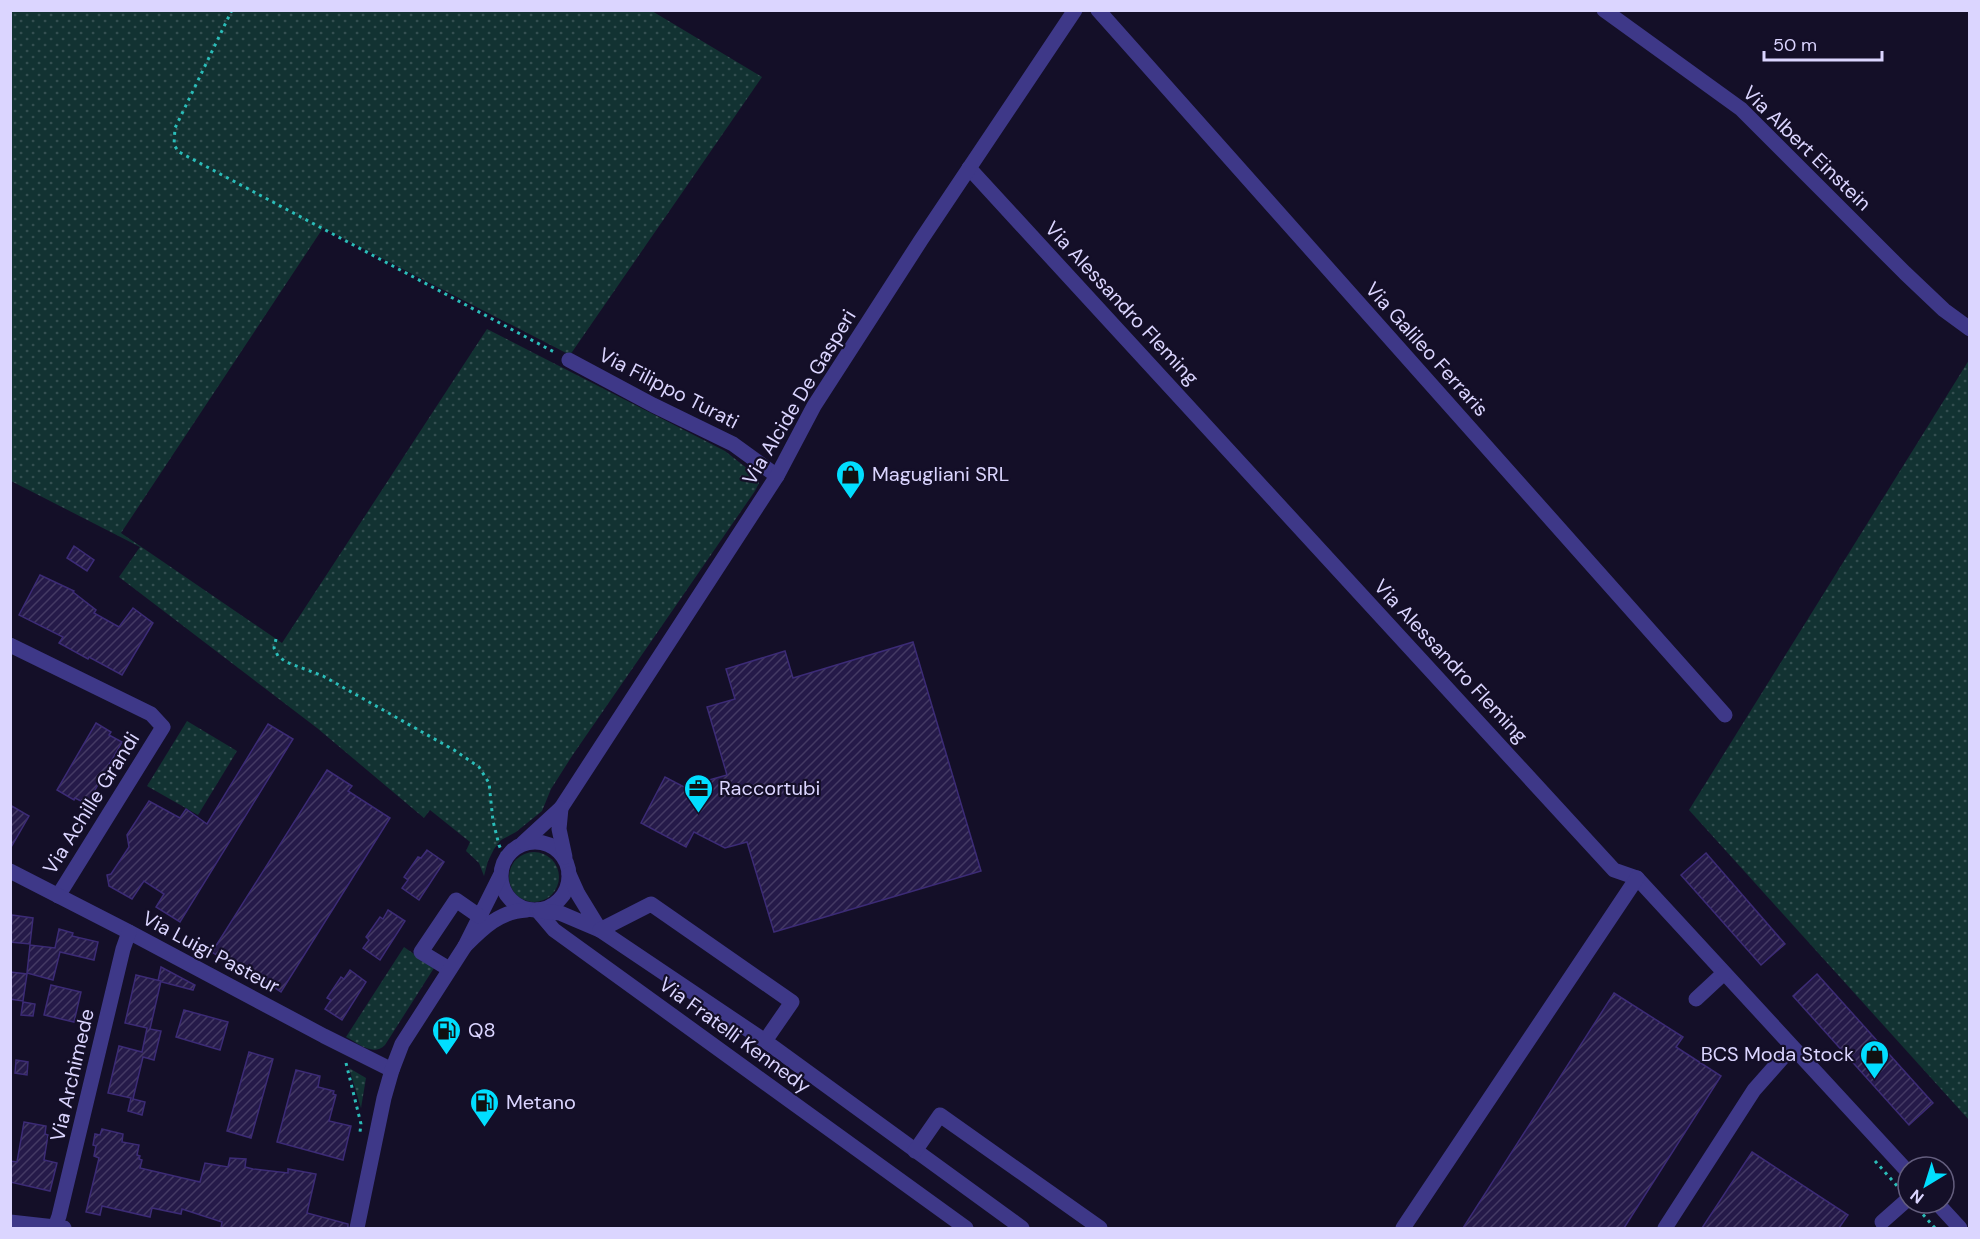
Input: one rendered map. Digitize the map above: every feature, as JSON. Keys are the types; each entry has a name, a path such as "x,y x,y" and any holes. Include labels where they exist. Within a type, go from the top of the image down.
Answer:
{"street":[{"name":"Via Alcide De Gasperi","path":"521,844 561,808 777,476 814,406 1075,10"},
{"name":"Via Galileo Ferraris","path":"1098,10 1725,715"},
{"name":"Via Albert Einstein","path":"1604,10 1741,110 1905,273 1944,310 1970,329"},
{"name":"Via Alessandro Fleming","path":"969,168 1614,870 1637,878 1896,1159"},
{"name":"Via Filippo Turati","path":"569,360 733,444 777,476"},
{"name":"Via Achille Grandi","path":"10,645 151,714 163,727 58,896"},
{"path":"465,946 482,929 504,914 547,908 564,896 568,885 568,868 562,848 561,808"},
{"path":"357,1228 384,1098 402,1044 465,946 500,876 505,858 521,844 531,841 541,842 561,853 568,868"},
{"name":"Via Fratelli Kennedy","path":"568,868 578,894 600,930"},
{"name":"Via Luigi Pasteur","path":"10,871 392,1070"},
{"path":"500,876 505,894 512,902 532,910"},
{"path":"1403,1228 1637,878"},
{"path":"449,969 422,952 456,900 479,916"},
{"path":"600,930 651,904 792,1002 765,1041"},
{"name":"Via Fratelli Kennedy","path":"532,910 560,914 600,930 765,1041 1022,1228"},
{"name":"Via Fratelli Kennedy","path":"532,910 554,930 958,1226"},
{"name":"Via Archimede","path":"60,1228 59,1216 123,948 129,932"},
{"path":"1696,999 1724,973"},
{"path":"1665,1228 1754,1090 1792,1047"},
{"path":"915,1151 940,1115 1100,1228"},
{"path":"1882,1222 1896,1210"},
{"path":"1948,1215 1960,1228"},
{"path":"10,1222 60,1228"}],"path":[{"path":"232,10 175,128 174,145 179,152 569,360"},
{"path":"276,639 274,648 278,656 286,662 323,676 454,750 479,767 489,783 493,821 505,858"},
{"path":"346,1062 361,1124 359,1136"},
{"path":"1923,1215 1935,1228"}],"green space":[{"path":"10,11 652,11 762,77 570,355 323,228 121,533 282,643 487,329 725,451 758,477 759,483 755,491 572,756 551,789 542,811 516,832 501,840 488,861 484,876 479,863 466,851 470,842 430,810 424,818 317,728 119,577 140,547 11,481"},
{"path":"1970,360 1969,1120 1689,810"},
{"path":"187,721 237,751 198,815 147,786"},
{"path":"529,852 539,852 552,859 559,872 559,882 552,895 539,902 529,902 520,898 513,891 509,882 509,872 513,863 520,856"},
{"path":"404,947 434,968 385,1045 376,1050 366,1048 346,1037"},
{"path":"349,1068 366,1078 361,1108"}],"building":[{"path":"74,546 94,560 87,571 67,558"},
{"path":"40,575 74,591 96,610 94,613 119,627 133,608 153,623 122,675 59,643 63,637 19,615"},
{"path":"913,642 981,871 774,932 747,842 725,848 694,832 686,847 641,823 665,777 684,787 727,775 707,707 735,699 726,669 785,651 793,678"},
{"path":"96,723 111,732 109,735 122,742 87,804 75,798 74,800 57,790"},
{"path":"268,724 293,739 180,922 156,907 164,894 144,881 132,899 109,886 107,875 111,874 129,847 127,835 149,801 180,818 186,809 207,824"},
{"path":"327,770 352,786 348,791 390,818 281,992 238,964 236,968 212,952"},
{"path":"10,805 29,816 10,849"},
{"path":"427,850 444,862 419,900 402,888 408,880 404,877 418,857 421,858"},
{"path":"1706,853 1785,944 1761,965 1681,875"},
{"path":"388,910 405,921 380,960 363,948 369,940 366,937 380,917 383,919"},
{"path":"12,915 33,918 30,944 10,942"},
{"path":"59,929 73,933 72,936 98,942 94,960 60,952 53,980 27,973 30,945 55,948"},
{"path":"161,967 195,985 193,990 158,981"},
{"path":"350,970 366,982 342,1020 325,1009 331,1000 327,998 341,977 344,979"},
{"path":"10,972 27,974 23,1001 10,999"},
{"path":"1817,974 1933,1103 1909,1125 1793,996"},
{"path":"136,975 161,981 150,1029 161,1031 154,1060 143,1057 133,1099 145,1102 142,1115 128,1111 131,1098 108,1093 119,1046 142,1052 147,1028 125,1023"},
{"path":"51,985 81,992 74,1022 44,1015"},
{"path":"1614,993 1683,1037 1676,1047 1721,1076 1624,1228 1463,1228"},
{"path":"23,1002 35,1004 33,1016 21,1015"},
{"path":"184,1010 228,1022 220,1050 176,1037"},
{"path":"249,1052 273,1059 251,1138 227,1131"},
{"path":"16,1060 28,1062 27,1075 15,1073"},
{"path":"296,1070 320,1076 318,1087 334,1091 333,1094 336,1095 329,1121 351,1126 343,1160 277,1142"},
{"path":"24,1122 46,1126 45,1134 48,1135 44,1160 57,1163 50,1191 10,1182 10,1161 17,1162"},
{"path":"102,1129 123,1134 122,1142 139,1145 137,1155 142,1160 140,1168 200,1182 205,1163 228,1167 230,1158 246,1159 245,1167 253,1169 288,1173 288,1169 316,1174 307,1213 348,1224 348,1228 221,1228 222,1222 182,1209 181,1214 152,1208 150,1217 102,1206 100,1215 86,1212 99,1158 94,1156 95,1134 100,1135"},
{"path":"1752,1152 1848,1215 1839,1228 1702,1228"}],"place":[{"name":"Magugliani SRL","path":"851,500"},
{"name":"Raccortubi","path":"698,814"},
{"name":"Q8","path":"447,1056"},
{"name":"BCS Moda Stock","path":"1875,1080"},
{"name":"Metano","path":"485,1128"}]}
